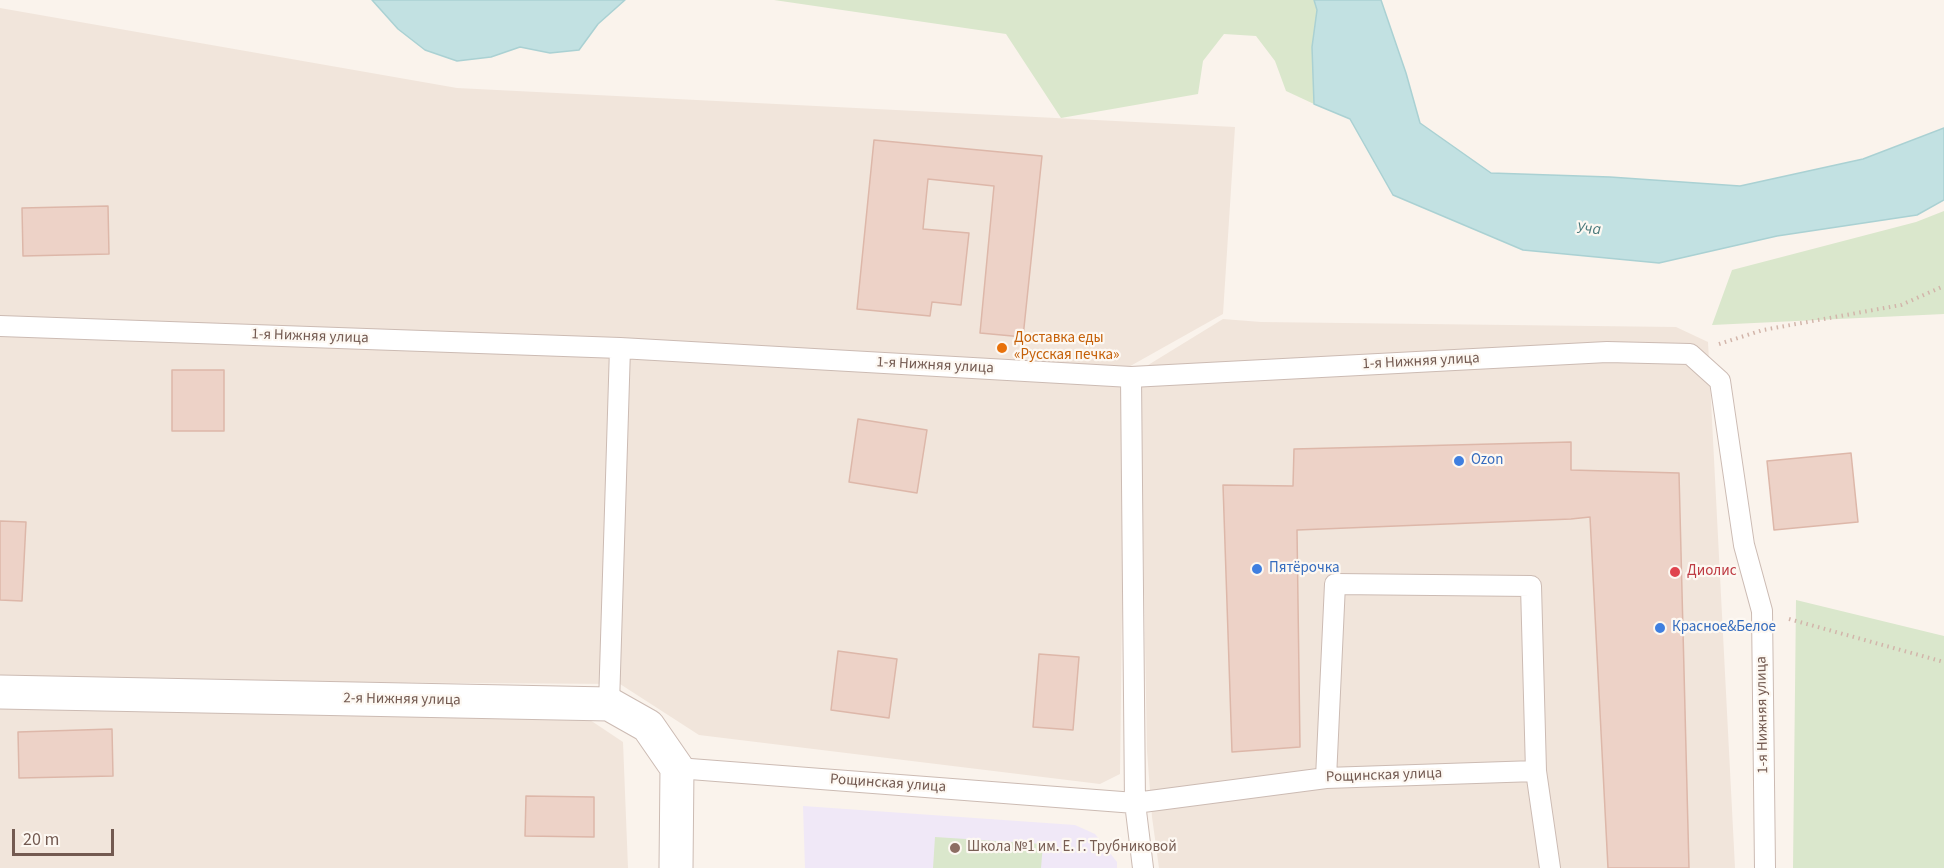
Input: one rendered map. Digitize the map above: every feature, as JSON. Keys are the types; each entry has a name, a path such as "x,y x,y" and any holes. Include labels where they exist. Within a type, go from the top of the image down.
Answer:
{"street":[{"name":"2-я Нижняя улица","path":"0,692 609,704 648,726 677,768"},
{"path":"676,868 677,768"}],"lane":[{"name":"1-я Нижняя улица","path":"0,326 620,348 1131,377 1607,352 1690,354 1720,381 1744,545 1762,611 1765,868"},
{"path":"609,704 620,348"},
{"path":"1131,377 1135,803 1143,868"},
{"path":"1326,778 1335,584 1531,586 1536,771 1550,868"},
{"name":"Рощинская улица","path":"677,768 1135,803 1326,778 1536,771"}],"path":[{"path":"1690,354 1763,330 1900,305 1944,286"},
{"path":"1762,611 1944,662"}],"shaded area":[{"path":"0,8 457,88 1235,127 1223,314 1125,369 1120,774 1100,784 699,735 620,684 0,680"},
{"path":"1223,319 1261,322 1676,327 1708,342 1735,868 1159,868 1147,751 1140,370"},
{"path":"0,703 578,712 623,742 628,868 0,868"},
{"name":"Школа №1 им. Е. Г. Трубниковой","path":"803,806 1075,825 1095,834 1117,862 1117,868 805,868"}],"green space":[{"path":"774,0 1314,0 1317,10 1312,47 1314,104 1286,91 1275,61 1256,36 1224,34 1203,61 1198,94 1061,118 1006,34"},
{"path":"1944,211 1944,314 1712,325 1732,270 1916,222"},
{"path":"1796,600 1944,636 1944,868 1793,868"},
{"path":"935,837 1043,844 1041,868 933,868"}],"water":[{"path":"372,0 625,0 598,24 579,50 550,53 520,47 491,57 457,61 425,50 398,29"},
{"name":"Уча","path":"1314,0 1381,0 1420,123 1491,173 1610,177 1740,186 1863,159 1944,128 1944,200 1917,215 1777,236 1659,263 1523,250 1393,195 1350,119 1314,104 1312,47 1317,10"}],"building":[{"path":"874,140 1042,156 1023,337 980,333 994,186 928,179 923,229 969,233 961,305 932,302 930,316 857,309"},
{"path":"108,206 109,254 23,256 22,208"},
{"path":"172,370 224,370 224,431 172,431"},
{"path":"858,419 927,430 917,493 849,482"},
{"path":"1571,442 1571,470 1679,473 1689,868 1608,868 1590,517 1297,530 1300,747 1232,752 1223,485 1293,486 1294,449"},
{"path":"1851,453 1858,522 1774,530 1767,461"},
{"path":"0,521 26,522 22,601 0,600"},
{"path":"838,651 897,659 889,718 831,710"},
{"path":"1039,654 1079,657 1073,730 1033,727"},
{"path":"112,729 113,776 19,778 18,732"},
{"path":"526,796 594,797 594,837 525,836"}],"place":[{"name":"Доставка еды «Русская печка»","path":"1002,348"},
{"name":"Ozon","path":"1459,461"},
{"name":"Пятёрочка","path":"1257,569"},
{"name":"Диолис","path":"1675,572"},
{"name":"Красное&Белое","path":"1660,628"},
{"name":"Школа №1 им. Е. Г. Трубниковой","path":"955,848"}]}
